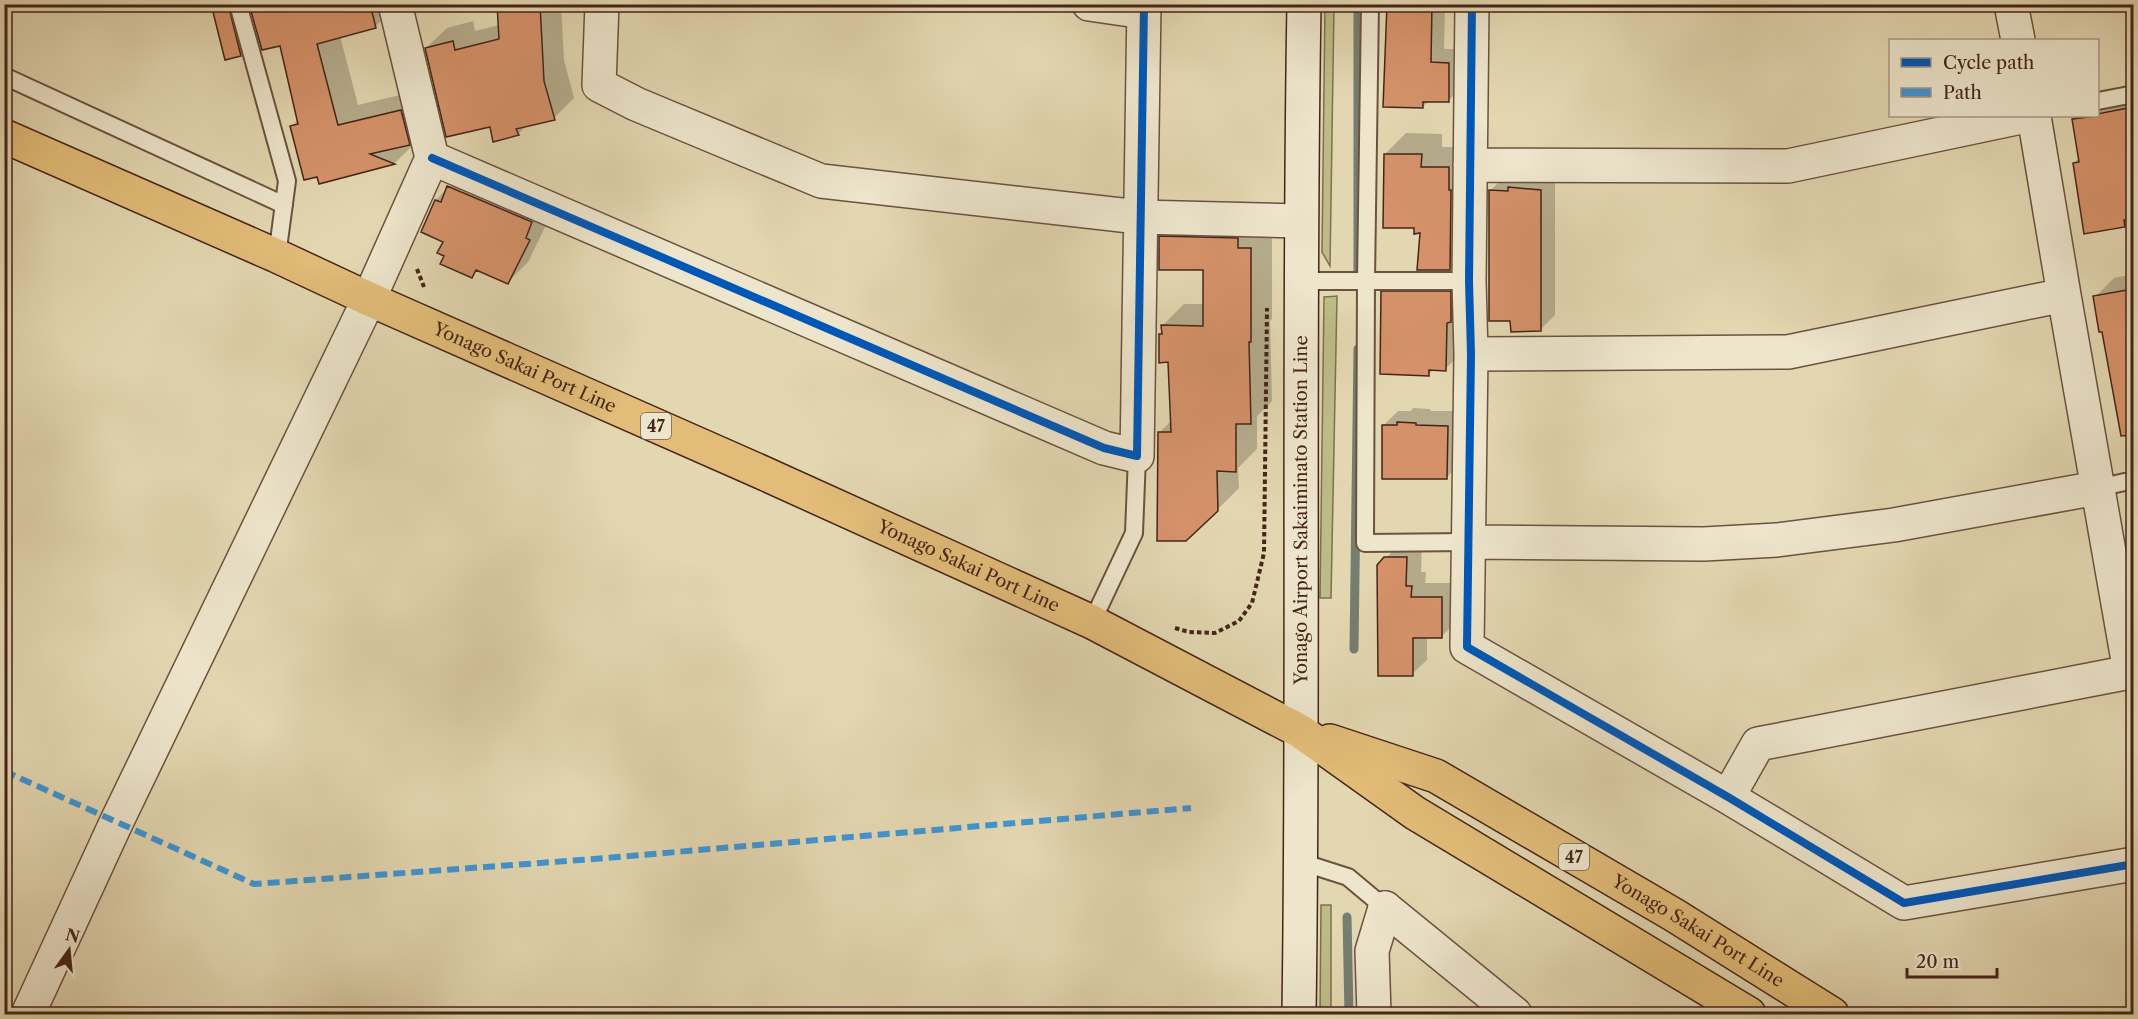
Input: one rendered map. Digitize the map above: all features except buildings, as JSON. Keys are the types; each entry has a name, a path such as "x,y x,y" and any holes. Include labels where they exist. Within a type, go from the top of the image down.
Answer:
{"main road":[{"name":"Yonago Sakai Port Line","path":"4,136 761,472 1092,622 1300,731 1415,813 1749,1014"},
{"name":"Yonago Sakai Port Line","path":"1300,731 1436,776 1674,915 1832,1014"}],"street":[{"path":"28,1014 116,823 369,299 432,158 395,4"},
{"path":"602,4 599,85 636,104 821,181 1139,217 1300,221"},
{"path":"432,158 1104,448 1137,456 1144,8 1089,4"},
{"name":"Yonago Airport Sakaiminato Station Line","path":"1299,1014 1301,862 1300,221 1304,4"},
{"path":"1472,4 1467,647 1728,797 1904,903 2133,864"},
{"path":"2011,4 2019,39"},
{"path":"1470,165 1788,166 2021,117"},
{"path":"1728,797 1758,744 2132,683 2034,117"},
{"path":"1471,354 1788,352 2064,295"},
{"path":"1469,542 1704,544 1777,540 1894,525 2097,488"},
{"path":"1374,1014 1372,951 1385,908 1515,1014"}],"lane":[{"path":"238,4 286,181 277,256"},
{"path":"1370,4 1365,543 1469,542"},
{"path":"4,76 284,205"},
{"path":"2099,101 2133,94"},
{"path":"1301,281 1469,281"},
{"path":"1092,622 1134,533 1137,456"},
{"path":"2097,488 2133,480"},
{"path":"1301,862 1348,877 1385,908"}],"green space":[{"path":"1325,5 1334,5 1330,266 1322,252"},
{"path":"1337,296 1331,598 1320,598 1324,297"},
{"path":"1321,905 1331,905 1331,1014 1320,1014"}],"waterway":[{"path":"1358,4 1358,284"},
{"path":"1354,649 1358,349"},
{"path":"1347,917 1349,1014"}],"marked path":[{"path":"4,771 254,884 594,859 1191,808"}],"cycle path":[{"path":"432,158 1104,448 1137,456 1144,4"},
{"path":"1472,4 1467,647 1728,797 1904,903 2134,864"}]}
